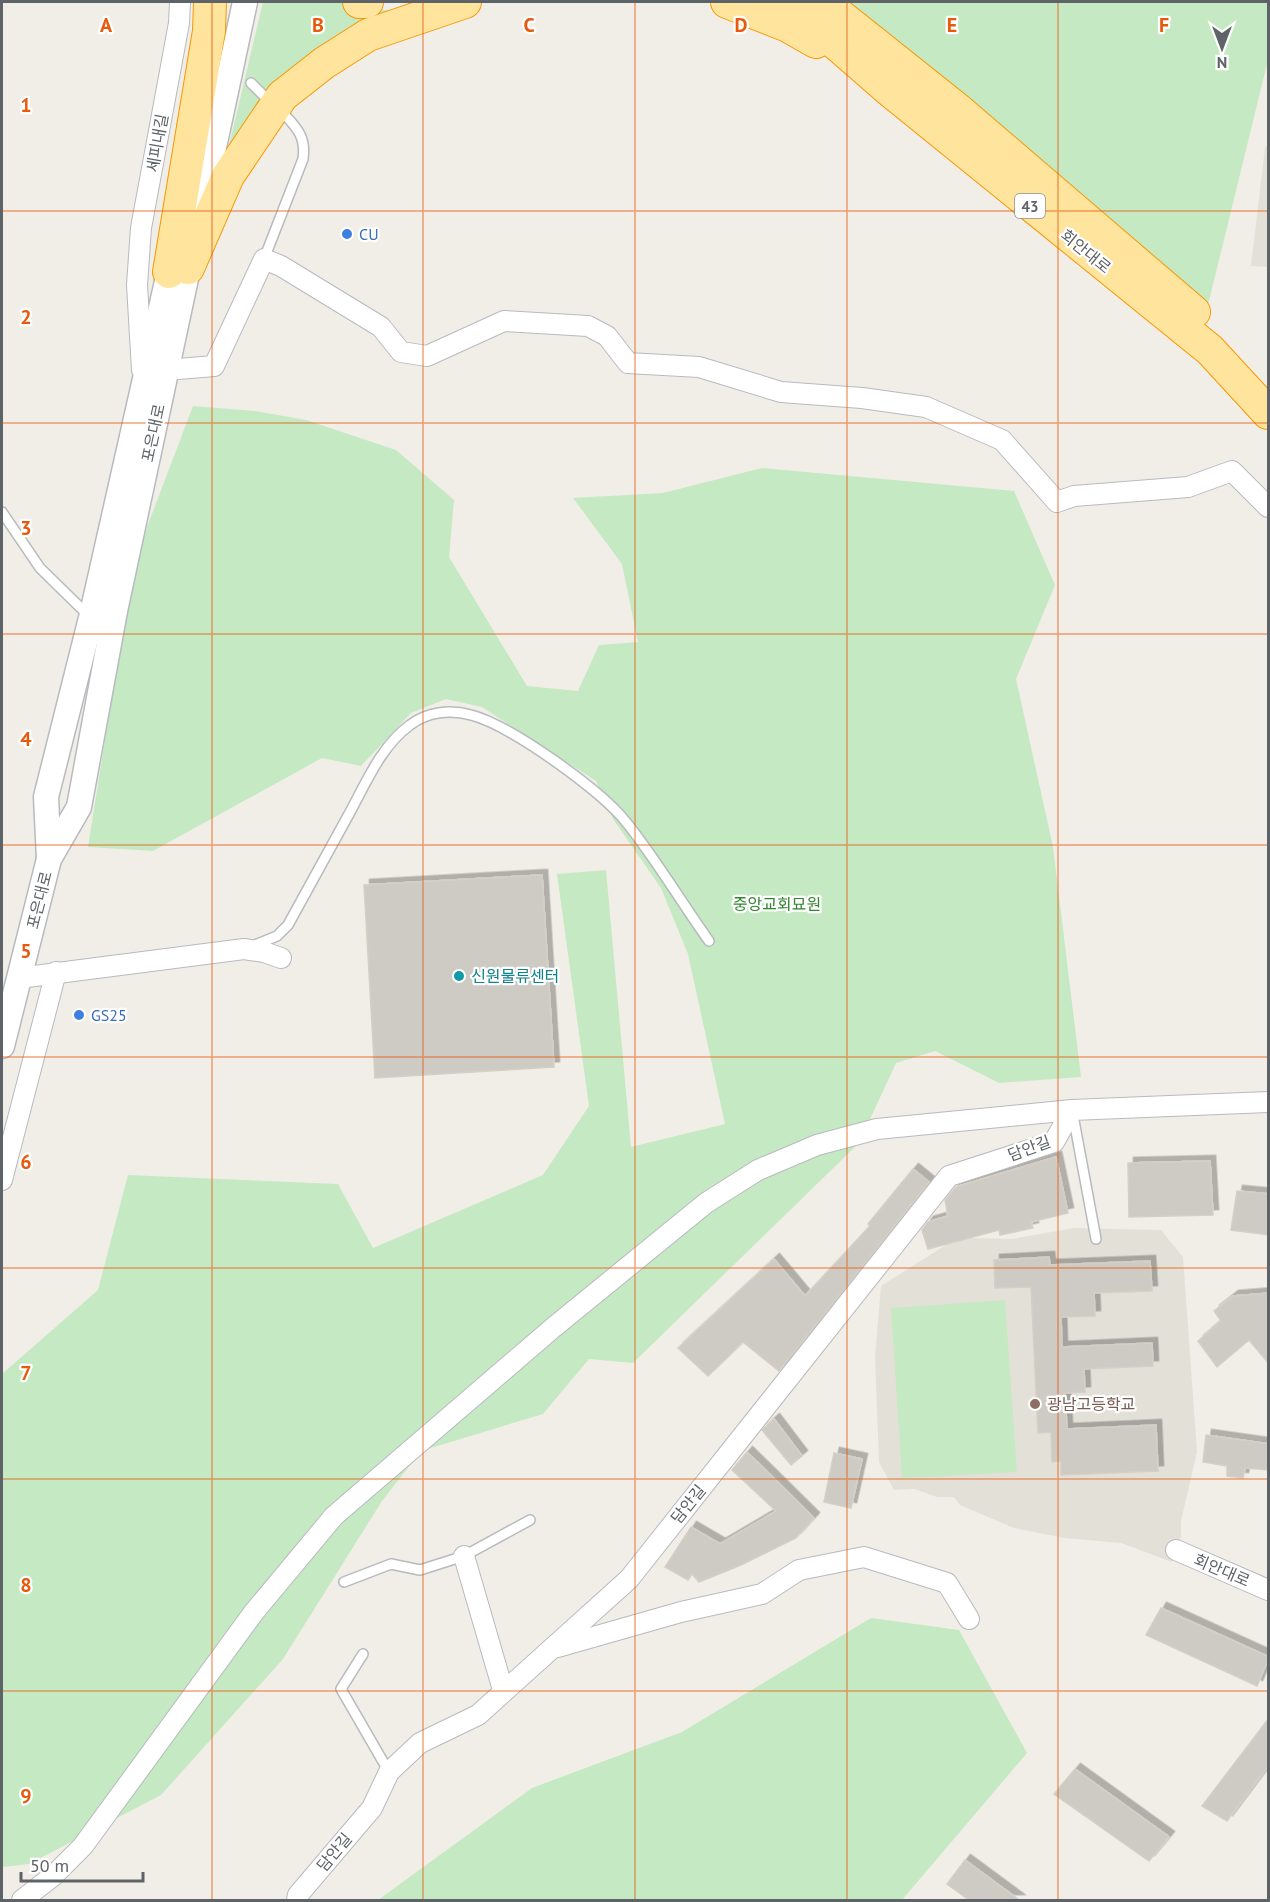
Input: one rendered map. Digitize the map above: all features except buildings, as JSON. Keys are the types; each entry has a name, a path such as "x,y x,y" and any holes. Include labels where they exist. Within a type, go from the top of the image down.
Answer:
{"highway":[{"path":"179,270 209,32 210,2"},
{"path":"360,2 367,2"},
{"path":"179,270 228,176 282,96 324,63 368,35 465,2"},
{"path":"727,2 788,26 868,71"},
{"name":"회안대로","path":"788,2 868,71 1210,350 1269,413"},
{"name":"회안대로","path":"823,2 956,108 1114,241 1232,345 1269,382"}],"street":[{"name":"세피내길","path":"143,386 137,285 141,228 183,26 180,2"},
{"name":"포은대로","path":"2,1046 14,979 49,859 78,807 115,611 166,370 179,270 230,2"},
{"name":"포은대로","path":"49,859 46,797 91,618 143,386 179,270 245,2"},
{"path":"166,370 214,366 264,259 290,272 381,327 401,352 427,356 504,321 588,326 607,336 628,363 699,367 781,392 862,398 926,407 1002,440 1057,502 1074,496 1188,487 1232,471 1269,507"},
{"path":"14,979 244,949 264,952 281,958"},
{"path":"2,1179 56,972"},
{"path":"22,1900 83,1845 254,1612 334,1516 554,1327 706,1203 758,1170 817,1145 877,1129 1072,1110 1269,1102"},
{"name":"담안길","path":"297,1900 298,1895 372,1808 389,1772 420,1743 478,1715 502,1690 553,1649 629,1579 949,1176 1054,1142 1072,1110"},
{"name":"회안대로","path":"1176,1550 1269,1590"},
{"path":"464,1556 502,1690"},
{"path":"553,1649 681,1612 762,1594 799,1570 864,1557 947,1583 969,1619"}],"lane":[{"path":"251,83 267,99"},
{"path":"264,259 303,159 305,146 301,133 285,115"},
{"path":"2,512 40,568 91,618"},
{"path":"244,949 277,936 288,925 385,748 410,725 428,715 444,712 469,714 489,721 527,743 607,801 626,822 709,941"},
{"path":"1072,1110 1096,1239"},
{"path":"344,1582 391,1564 420,1570 464,1556 530,1520"},
{"path":"363,1654 341,1689 389,1772"}],"shaded area":[{"path":"1268,144 1268,267 1251,266 1265,148"},
{"name":"광남고등학교","path":"1074,1228 1161,1230 1183,1257 1197,1452 1181,1521 1181,1537 1172,1562 1121,1543 1065,1538 1014,1528 960,1505 954,1497 937,1497 914,1489 894,1490 879,1462 875,1356 881,1286 949,1243 971,1238 1012,1239"}],"green space":[{"path":"263,2 339,2 371,10 391,10 419,2 395,15 224,167"},
{"path":"850,2 1268,2 1268,60 1207,309"},
{"name":"중앙교회묘원","path":"193,406 255,411 306,420 396,450 454,500 449,557 527,686 578,691 599,645 638,642 622,564 573,498 663,493 762,468 1014,491 1055,585 1016,679 1053,847 1081,1077 999,1083 935,1051 896,1063 859,1143 633,1363 589,1359 543,1414 421,1451 382,1501 283,1659 161,1795 29,1864 2,1867 2,1374 98,1290 128,1175 338,1184 373,1248 543,1175 589,1106 557,874 606,870 631,1147 725,1124 688,954 661,888 613,819 596,781 482,707 446,699 411,713 361,766 322,758 153,851 88,847 133,564"},
{"path":"1005,1300 1017,1472 902,1478 891,1308"},
{"path":"871,1618 959,1630 1027,1753 902,1900 378,1900 532,1788 682,1732"}],"place":[{"name":"CU","path":"347,234"},
{"name":"신원물류센터","path":"459,976"},
{"name":"GS25","path":"79,1015"},
{"name":"광남고등학교","path":"1035,1404"}]}
